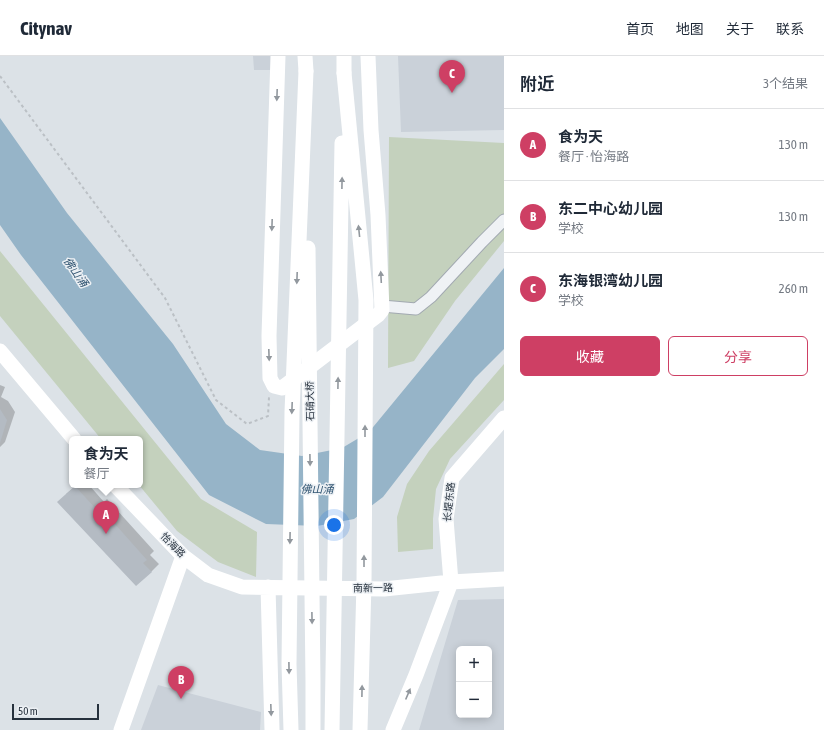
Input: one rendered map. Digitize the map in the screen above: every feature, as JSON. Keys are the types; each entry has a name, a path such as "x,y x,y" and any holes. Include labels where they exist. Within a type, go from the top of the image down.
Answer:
{"main road":[{"path":"278,56 269,336 270,378 274,386 282,388 378,316 382,310 368,56"},
{"path":"291,730 289,656 292,412 306,71 305,56"},
{"path":"332,730 344,56"},
{"name":"石𬒔大桥","path":"306,71 313,730"},
{"path":"344,73 366,300 364,583 360,730"},
{"path":"0,351 71,436"},
{"name":"长堤东路","path":"451,582 446,519 452,478 504,418"},
{"name":"怡海路","path":"118,488 183,556 208,575 242,587"},
{"path":"121,730 183,556"},
{"name":"南新一路","path":"242,587 384,589 451,582 504,579"},
{"path":"394,730 451,582"},
{"path":"268,588 272,730"}],"street":[{"path":"382,306 416,309 431,297 504,220"}],"path":[{"path":"0,76 165,298 216,400 247,424 268,416 270,378"}],"shaded area":[{"path":"253,56 271,56 271,70 254,70"},
{"path":"398,56 504,56 504,130 401,132"},
{"path":"504,599 504,730 419,730 458,600"},
{"path":"158,685 261,712 260,730 141,730"}],"green space":[{"path":"389,137 504,143 504,241 455,301 414,361 388,368"},
{"path":"0,251 201,499 257,532 256,577 218,562 177,531 141,488 143,488 143,436 99,436 0,316"},
{"path":"504,364 504,400 450,459 436,489 433,519 433,549 398,552 397,517 407,484 429,451"}],"water":[{"name":"佛山涌","path":"0,118 67,213 173,344 226,424 260,450 302,456 342,448 369,432 504,268 504,349 475,378 383,497 354,519 317,526 266,524 209,495 21,255 0,225"}],"building":[{"path":"0,409 7,420 0,443"},
{"path":"73,488 77,488 96,509 99,506 147,560 143,563 152,572 136,586 57,502"}],"place":[{"name":"东海银湾幼儿园","path":"452,93"},
{"name":"食为天","path":"106,534"},
{"name":"东二中心幼儿园","path":"181,699"}]}
